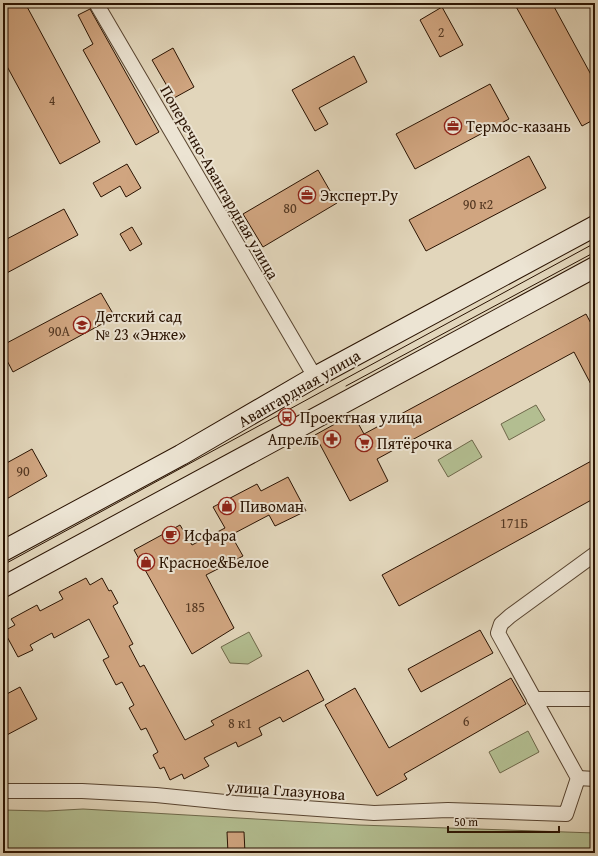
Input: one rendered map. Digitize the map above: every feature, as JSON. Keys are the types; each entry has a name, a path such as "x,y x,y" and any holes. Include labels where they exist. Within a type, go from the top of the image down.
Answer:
{"main road":[{"name":"Авангардная улица","path":"3,551 181,455 315,377 595,226"},
{"name":"Авангардная улица","path":"3,587 595,267"}],"street":[{"name":"Поперечно-Авангардная улица","path":"96,3 315,377"},
{"path":"595,554 501,624 498,633 578,778 595,779"},
{"path":"534,699 595,699"},
{"name":"улица Глазунова","path":"3,791 82,791 156,795 235,803 374,813 448,810 566,814 578,778"}],"green space":[{"path":"536,405 545,420 509,440 501,424"},
{"path":"472,440 482,457 448,477 438,460"},
{"path":"249,632 262,656 248,664 230,663 221,647"},
{"path":"528,731 539,752 500,773 489,752"},
{"path":"83,809 359,825 595,833 595,853 3,853 3,810 47,811"}],"building":[{"path":"11,3 25,3 100,142 60,164 3,59 3,7"},
{"path":"514,3 552,3 595,82 595,119 582,126"},
{"path":"442,7 463,45 440,57 420,20"},
{"path":"90,9 159,132 136,145 83,50 93,44 78,15"},
{"path":"173,48 194,87 174,98 152,60"},
{"path":"354,56 367,82 319,108 328,124 315,131 292,90"},
{"path":"490,84 509,119 415,169 396,134"},
{"path":"529,156 546,188 426,251 409,220"},
{"path":"127,164 141,188 126,197 120,186 101,197 93,183"},
{"path":"318,170 337,203 263,247 243,214"},
{"path":"64,209 78,235 3,275 3,241"},
{"path":"132,227 142,244 130,251 120,234"},
{"path":"101,293 115,317 13,372 3,353 3,345"},
{"path":"586,314 595,331 595,392 574,352 377,459 388,481 350,501 315,435 353,414 364,434"},
{"path":"32,449 47,476 3,501 3,465"},
{"path":"595,459 595,498 399,606 382,575"},
{"path":"288,477 306,511 275,526 269,515 231,535 243,556 206,575 234,628 192,654 134,550 180,525 192,545 225,528 213,507 257,484 261,491"},
{"path":"86,578 90,585 102,578 109,591 111,590 118,603 113,606 133,644 129,646 140,667 144,665 185,740 214,725 211,721 308,670 324,700 283,722 280,717 259,728 262,735 238,747 236,742 204,758 209,766 184,779 182,774 170,780 164,767 160,769 153,755 158,752 146,728 141,730 129,708 134,705 122,682 116,685 103,660 109,657 89,619 54,638 52,633 30,645 33,650 18,657 4,631 15,625 11,619 37,605 40,611 63,599 59,592"},
{"path":"480,630 493,653 421,692 408,669"},
{"path":"511,678 526,704 404,774 407,779 377,796 325,705 355,688 389,748"},
{"path":"20,687 37,719 3,737 3,696"},
{"path":"227,832 244,832 245,853 228,853"}],"tram line":[{"path":"3,565 595,243"},
{"path":"346,386 595,252"}],"place":[{"name":"Термос-казань","path":"453,126"},
{"name":"Эксперт.Ру","path":"307,195"},
{"name":"Детский сад № 23 «Энже»","path":"82,325"},
{"name":"Проектная улица","path":"287,417"},
{"name":"Апрель","path":"332,439"},
{"name":"Пятёрочка","path":"364,443"},
{"name":"Пивоман","path":"227,506"},
{"name":"Исфара","path":"171,535"},
{"name":"Красное&Белое","path":"146,562"}]}
